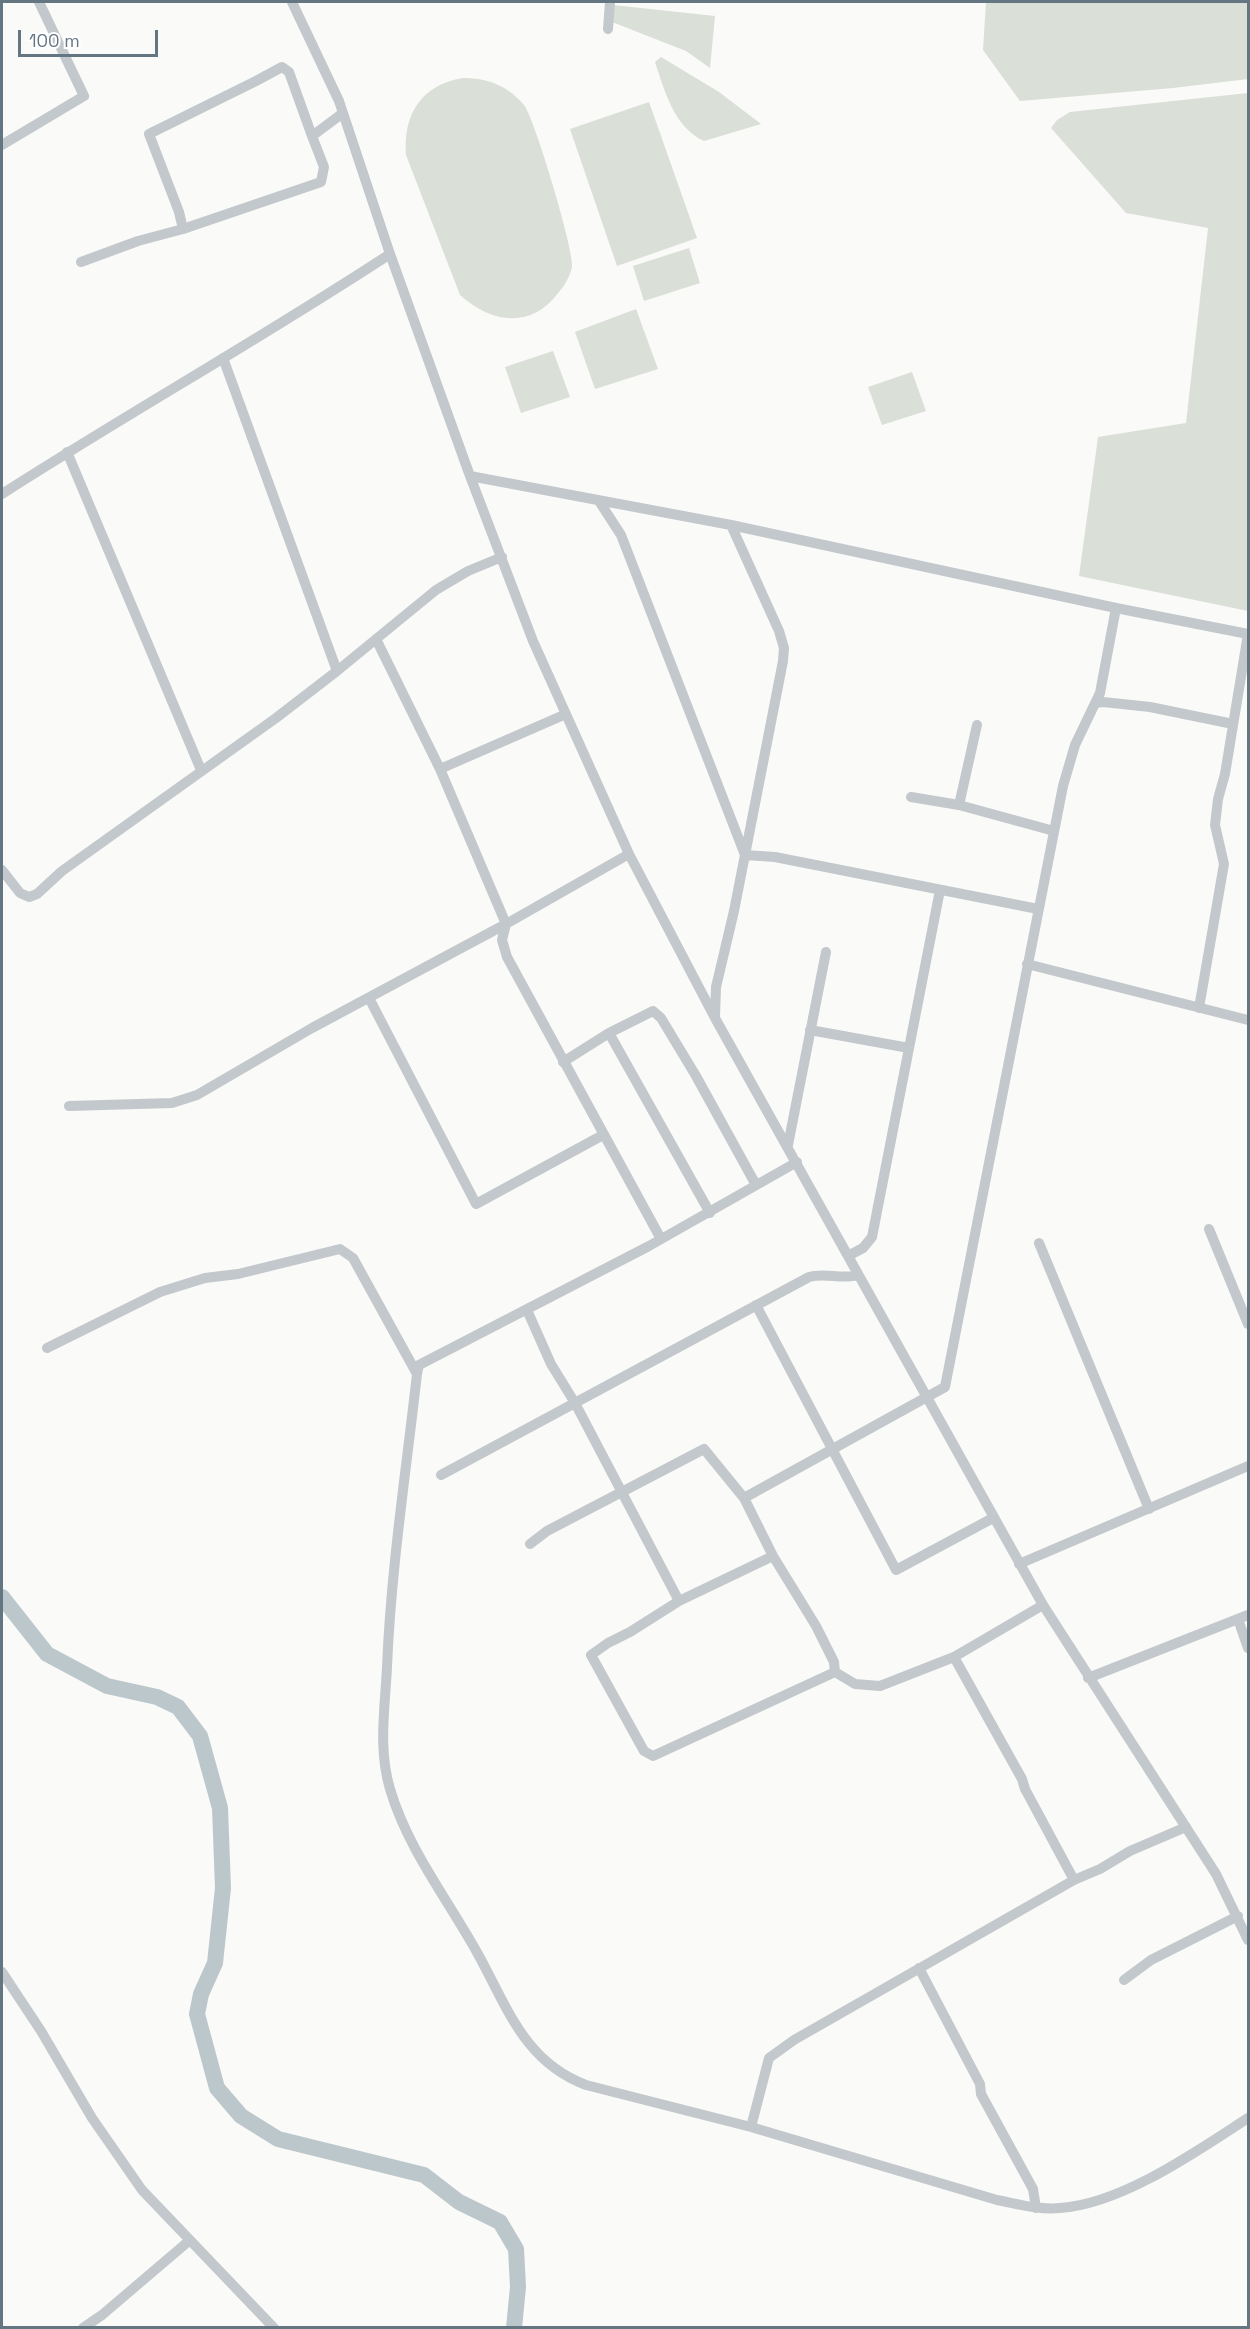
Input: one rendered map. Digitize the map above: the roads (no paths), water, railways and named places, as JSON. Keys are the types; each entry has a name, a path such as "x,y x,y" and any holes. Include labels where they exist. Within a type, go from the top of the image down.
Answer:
{"street":[{"path":"2,145 84,96 39,2"},
{"path":"292,2 343,113 390,254 470,476 533,641 629,854 715,1018 788,1145 1019,1564 1088,1678 1216,1874 1248,1940"},
{"path":"608,29 610,2"},
{"path":"81,262 138,241 183,229 321,182 324,167 289,72 282,67 149,134 179,212 183,229"},
{"path":"312,136 343,113"},
{"path":"2,494 294,317 390,254"},
{"path":"224,358 337,671"},
{"path":"68,452 201,770"},
{"path":"470,476 731,525 1248,634 1225,774 1218,799 1215,825 1224,864 1199,1008"},
{"path":"599,501 621,535 745,855"},
{"path":"715,1018 716,987 745,855 784,648 779,631 731,525"},
{"path":"2,870 20,892 26,897 32,897 62,871 276,718 436,590 468,571 502,557"},
{"path":"744,1498 941,1391 947,1381 1054,831 1075,745 1100,693 1116,608"},
{"path":"376,639 440,769 506,924 502,933 502,947 661,1239"},
{"path":"1096,703 1150,707 1233,724"},
{"path":"440,769 566,714"},
{"path":"959,805 977,725"},
{"path":"911,797 959,805 1054,831"},
{"path":"69,1106 154,1104 183,1101 197,1095 629,854"},
{"path":"745,855 775,857 1038,909"},
{"path":"848,1256 863,1248 872,1238 940,890"},
{"path":"788,1145 826,952"},
{"path":"1027,964 1248,1020"},
{"path":"369,998 476,1203 603,1135"},
{"path":"563,1062 609,1033 653,1011 661,1018 696,1076 756,1185"},
{"path":"810,1030 909,1048"},
{"path":"609,1033 710,1212"},
{"path":"797,1162 661,1239 419,1365 389,1606 383,1715 383,1757 390,1788 405,1830 420,1859 466,1933 527,2044 547,2064 566,2077 586,2085 751,2127 997,2200 1036,2208 1062,2208 1129,2189 1185,2158 1248,2118"},
{"path":"1209,1229 1248,1324"},
{"path":"1039,1243 1149,1509"},
{"path":"47,1348 160,1292 205,1278 238,1274 340,1249 353,1258 417,1374"},
{"path":"441,1475 756,1305 819,1274 837,1278 858,1275"},
{"path":"756,1305 896,1570 993,1518"},
{"path":"527,1310 551,1364 575,1403 679,1601"},
{"path":"530,1544 547,1531 704,1449 744,1498 773,1556 816,1626 834,1662 835,1672"},
{"path":"1019,1564 1248,1466"},
{"path":"773,1556 679,1601 608,1643 591,1656 644,1752 653,1756 835,1672"},
{"path":"835,1672 855,1683 880,1686 954,1657 1043,1605"},
{"path":"1088,1678 1243,1617 1248,1648"},
{"path":"954,1657 1022,1779 1025,1789 1074,1880"},
{"path":"751,2127 769,2058 794,2040 1074,1880 1100,1869 1130,1851 1186,1827"},
{"path":"1124,1980 1151,1960 1238,1916"},
{"path":"919,1968 980,2084 981,2094 1033,2189 1036,2208"},
{"path":"2,1972 116,2154 142,2190 274,2328"},
{"path":"83,2328 102,2315 190,2240"}],"waterway":[{"path":"2,1597 47,1654 107,1686 157,1697 178,1707 200,1736 220,1808 223,1888 215,1963 201,1994 197,2014 217,2088 241,2116 278,2139 424,2175 459,2202 500,2222 516,2249 518,2287 514,2328"}]}
